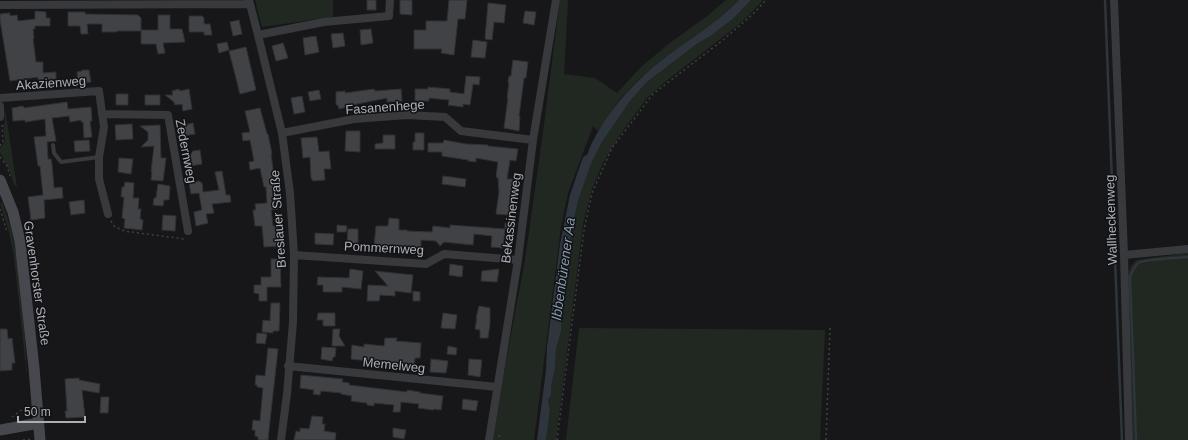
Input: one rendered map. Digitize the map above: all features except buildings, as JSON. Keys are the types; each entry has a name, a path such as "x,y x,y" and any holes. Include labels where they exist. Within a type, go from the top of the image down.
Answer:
{"main road":[{"name":"Gravenhorster Straße","path":"0,180 13,212 20,240 39,423 36,440"},
{"path":"0,430 39,423"}],"street":[{"path":"258,34 324,22 389,16 390,0"},
{"name":"Bekassinenweg","path":"489,440 518,260 533,140 556,0"},
{"name":"Wallheckenweg","path":"1114,0 1124,255 1129,440"},
{"path":"0,5 249,2"},
{"name":"Breslauer Straße","path":"249,2 282,133 290,194 294,255 293,322 288,366 287,394 281,440"},
{"name":"Akazienweg","path":"0,98 99,91 104,127 99,157 99,179 108,214"},
{"path":"0,106 0,116"},
{"name":"Zedernweg","path":"102,114 168,115 188,231"},
{"name":"Fasanenhege","path":"282,133 354,119 407,115 445,117 461,131 533,140"},
{"path":"1124,255 1188,249"},
{"name":"Pommernweg","path":"294,255 426,264 444,254 518,260"},
{"name":"Memelweg","path":"288,366 497,387"}],"lane":[{"path":"52,145 54,153 61,162 99,157"}],"path":[{"path":"557,440 584,230 592,193 612,148 653,94 723,40 753,14 766,0"},
{"path":"0,116 3,141 0,146"},
{"path":"108,214 114,226 124,231 185,239 188,231"},
{"path":"826,440 830,328"},
{"path":"7,420 28,405"},
{"path":"23,440 36,440"}],"shaded area":[{"path":"255,0 333,0 333,17 262,27"},
{"path":"560,0 568,0 564,74 595,78 617,93 641,67 726,0 739,0 710,25 667,56 643,76 621,98 598,131 593,126 568,193 561,227 534,440 493,440 501,387 525,260"},
{"path":"751,0 763,0 737,26 665,82 647,98 619,136 603,163 592,189 583,224 556,440 546,440 550,410 548,400 551,395 556,350 561,331 561,319 572,229 578,201 591,164 602,142 630,101 647,82 734,18"},
{"path":"5,109 17,187 14,184 0,152 0,149 5,141 3,125 5,123"},
{"path":"2,202 12,232 18,265 27,377 14,257 9,232 0,203"},
{"path":"1188,253 1188,440 1133,440 1128,274 1130,267 1136,260"},
{"path":"579,328 825,330 820,440 566,440"}],"water":[{"name":"Ibbenbürener Aa","path":"739,0 751,0 734,18 647,82 630,101 602,142 591,164 578,201 572,228 561,319 561,331 556,350 551,395 548,400 550,410 546,440 537,440 560,244 570,195 582,160 584,156 587,155 599,129 607,117 636,83 657,64 710,25"}],"waterway":[{"path":"1105,0 1122,440"},
{"path":"1136,440 1130,277 1132,271 1138,263 1188,257"}]}
